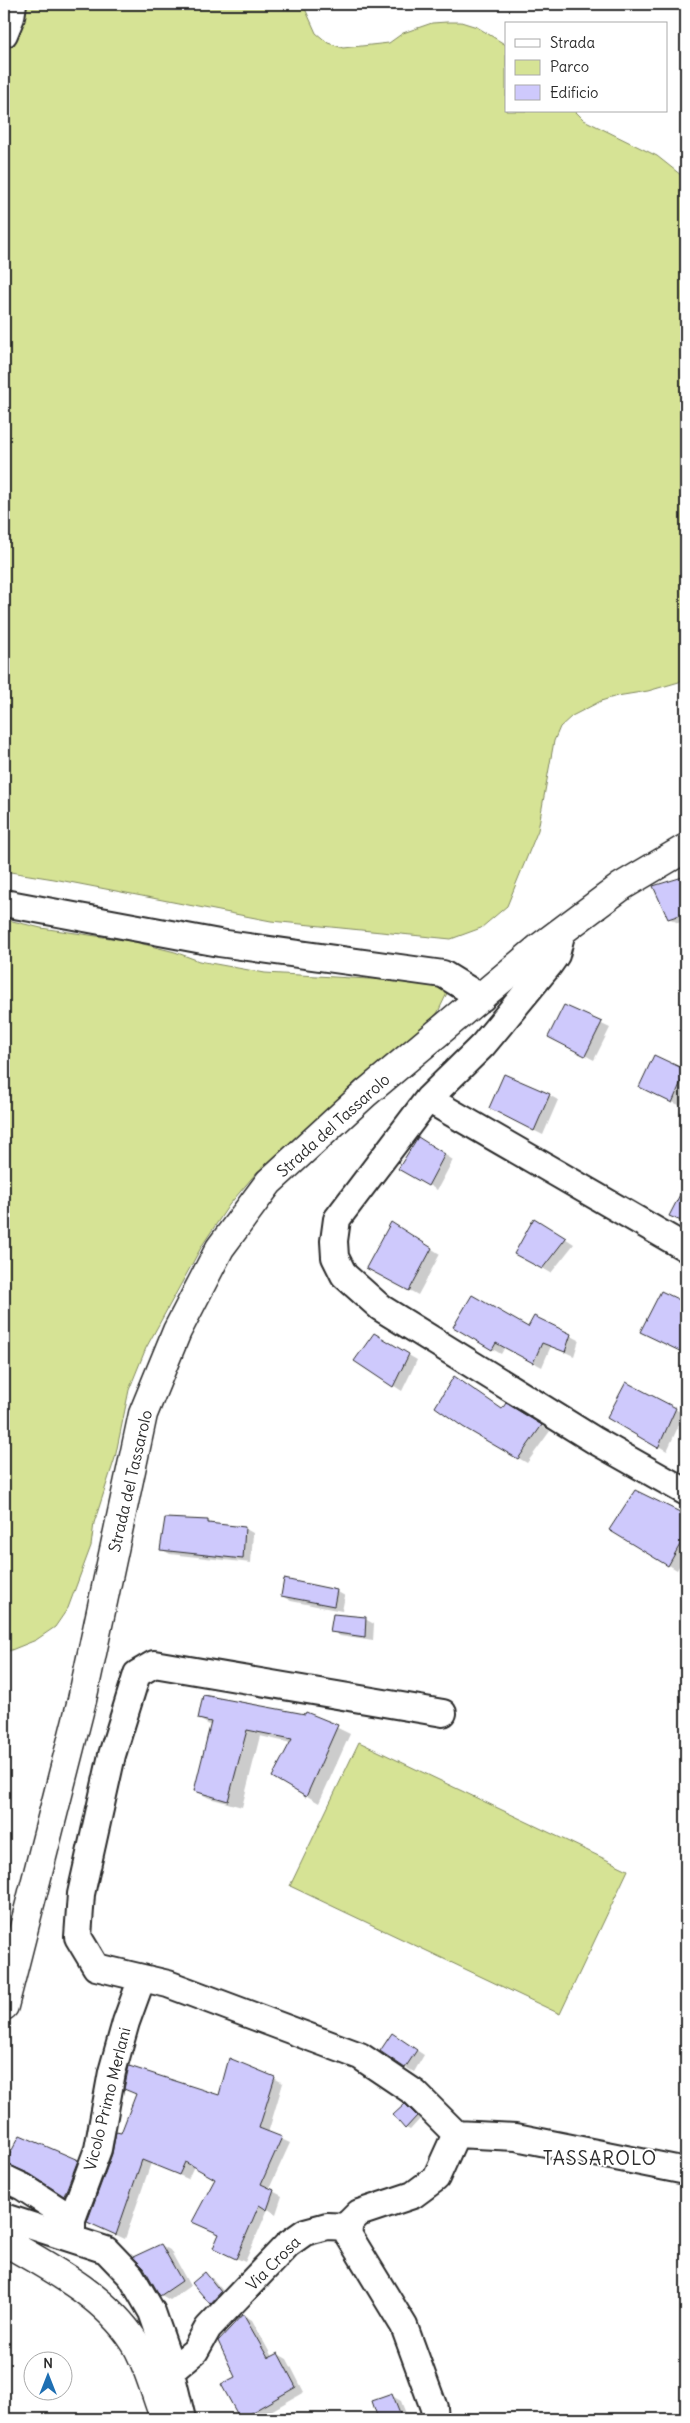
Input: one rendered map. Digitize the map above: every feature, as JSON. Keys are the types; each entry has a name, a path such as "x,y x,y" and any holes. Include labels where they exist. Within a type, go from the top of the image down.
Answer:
{"main road":[{"name":"Strada del Tassarolo","path":"4,2006 82,1700 143,1414 177,1331 220,1248 269,1182 366,1094 562,931 622,886 686,848"},
{"path":"4,2240 53,2270 107,2309 134,2341 165,2419"}],"street":[{"path":"4,34 11,17 13,4"},
{"path":"4,903 219,943 444,974 482,998"},
{"path":"562,931 556,955 549,965 483,1045 428,1099 337,1219 334,1257 344,1275 381,1308 594,1440 686,1492"},
{"path":"428,1099 686,1248"},
{"path":"443,1712 154,1664 138,1674 112,1755 81,1894 78,1937 96,1967 168,1984 360,2056 415,2093 456,2134 516,2136 686,2170"},
{"name":"Vicolo Primo Merlani","path":"63,2226 98,2149 112,2072 126,2022 142,1978"},
{"path":"434,2419 434,2408 404,2326 348,2234 350,2222 359,2213 413,2194 436,2178 456,2134"},
{"path":"4,2178 23,2187 63,2226 106,2250 130,2276 152,2312 166,2352 182,2419"},
{"path":"4,2217 63,2226"},
{"name":"Via Crosa","path":"170,2372 195,2350 208,2328 288,2244 305,2232 327,2226 349,2227"}],"green space":[{"path":"4,4 303,4 316,33 328,43 343,48 389,43 403,33 432,23 461,22 477,27 505,44 505,112 576,112 584,120 657,156 686,179 686,676 679,682 601,701 572,716 560,727 554,741 538,830 507,906 481,928 451,939 271,921 4,871"},
{"path":"4,919 41,928 131,941 175,952 199,961 265,973 403,981 426,984 448,991 438,1012 423,1029 390,1058 355,1082 291,1146 257,1172 229,1205 203,1244 146,1348 129,1390 115,1458 94,1523 91,1546 68,1608 55,1627 36,1640 4,1653"},
{"path":"359,1742 628,1870 560,2014 290,1886"}],"building":[{"path":"686,876 686,913 668,919 653,886"},
{"path":"564,1005 602,1022 585,1056 548,1037"},
{"path":"654,1055 686,1070 672,1103 639,1087"},
{"path":"504,1074 550,1094 534,1131 489,1108"},
{"path":"418,1137 445,1154 428,1186 398,1169"},
{"path":"686,1183 686,1223 669,1216"},
{"path":"534,1218 566,1238 542,1269 514,1254"},
{"path":"391,1222 432,1248 409,1291 366,1268"},
{"path":"661,1291 686,1303 686,1354 640,1332"},
{"path":"472,1295 528,1327 534,1316 571,1334 565,1352 542,1343 533,1363 496,1343 492,1350 453,1327"},
{"path":"374,1333 409,1354 393,1387 354,1361"},
{"path":"454,1376 502,1409 506,1403 542,1425 518,1459 463,1427 435,1407"},
{"path":"626,1382 676,1408 658,1448 607,1418"},
{"path":"635,1490 686,1515 686,1534 668,1566 609,1530"},
{"path":"165,1518 208,1520 208,1523 245,1527 243,1559 160,1550"},
{"path":"284,1579 337,1590 334,1606 281,1596"},
{"path":"333,1614 366,1617 365,1637 330,1632"},
{"path":"203,1695 305,1714 306,1712 338,1725 306,1797 272,1777 292,1739 247,1730 228,1801 194,1791 211,1722 198,1719"},
{"path":"392,2033 417,2050 405,2068 380,2051"},
{"path":"229,2058 275,2077 259,2128 282,2137 261,2184 274,2190 267,2210 259,2205 236,2259 213,2248 219,2234 192,2222 215,2179 185,2162 179,2175 142,2160 116,2235 87,2222 112,2154 116,2132 121,2133 136,2094 124,2089 129,2066 219,2095"},
{"path":"405,2104 417,2116 405,2129 393,2115"},
{"path":"20,2135 78,2160 64,2196 30,2174 5,2163"},
{"path":"161,2244 182,2281 160,2296 144,2268 133,2257"},
{"path":"205,2272 221,2292 210,2304 192,2283"},
{"path":"243,2314 268,2358 278,2353 296,2387 240,2419 221,2384 235,2377 218,2341"},
{"path":"392,2394 402,2419 378,2419 372,2401"}],"district":[{"name":"TASSAROLO","path":"600,2158"}]}
